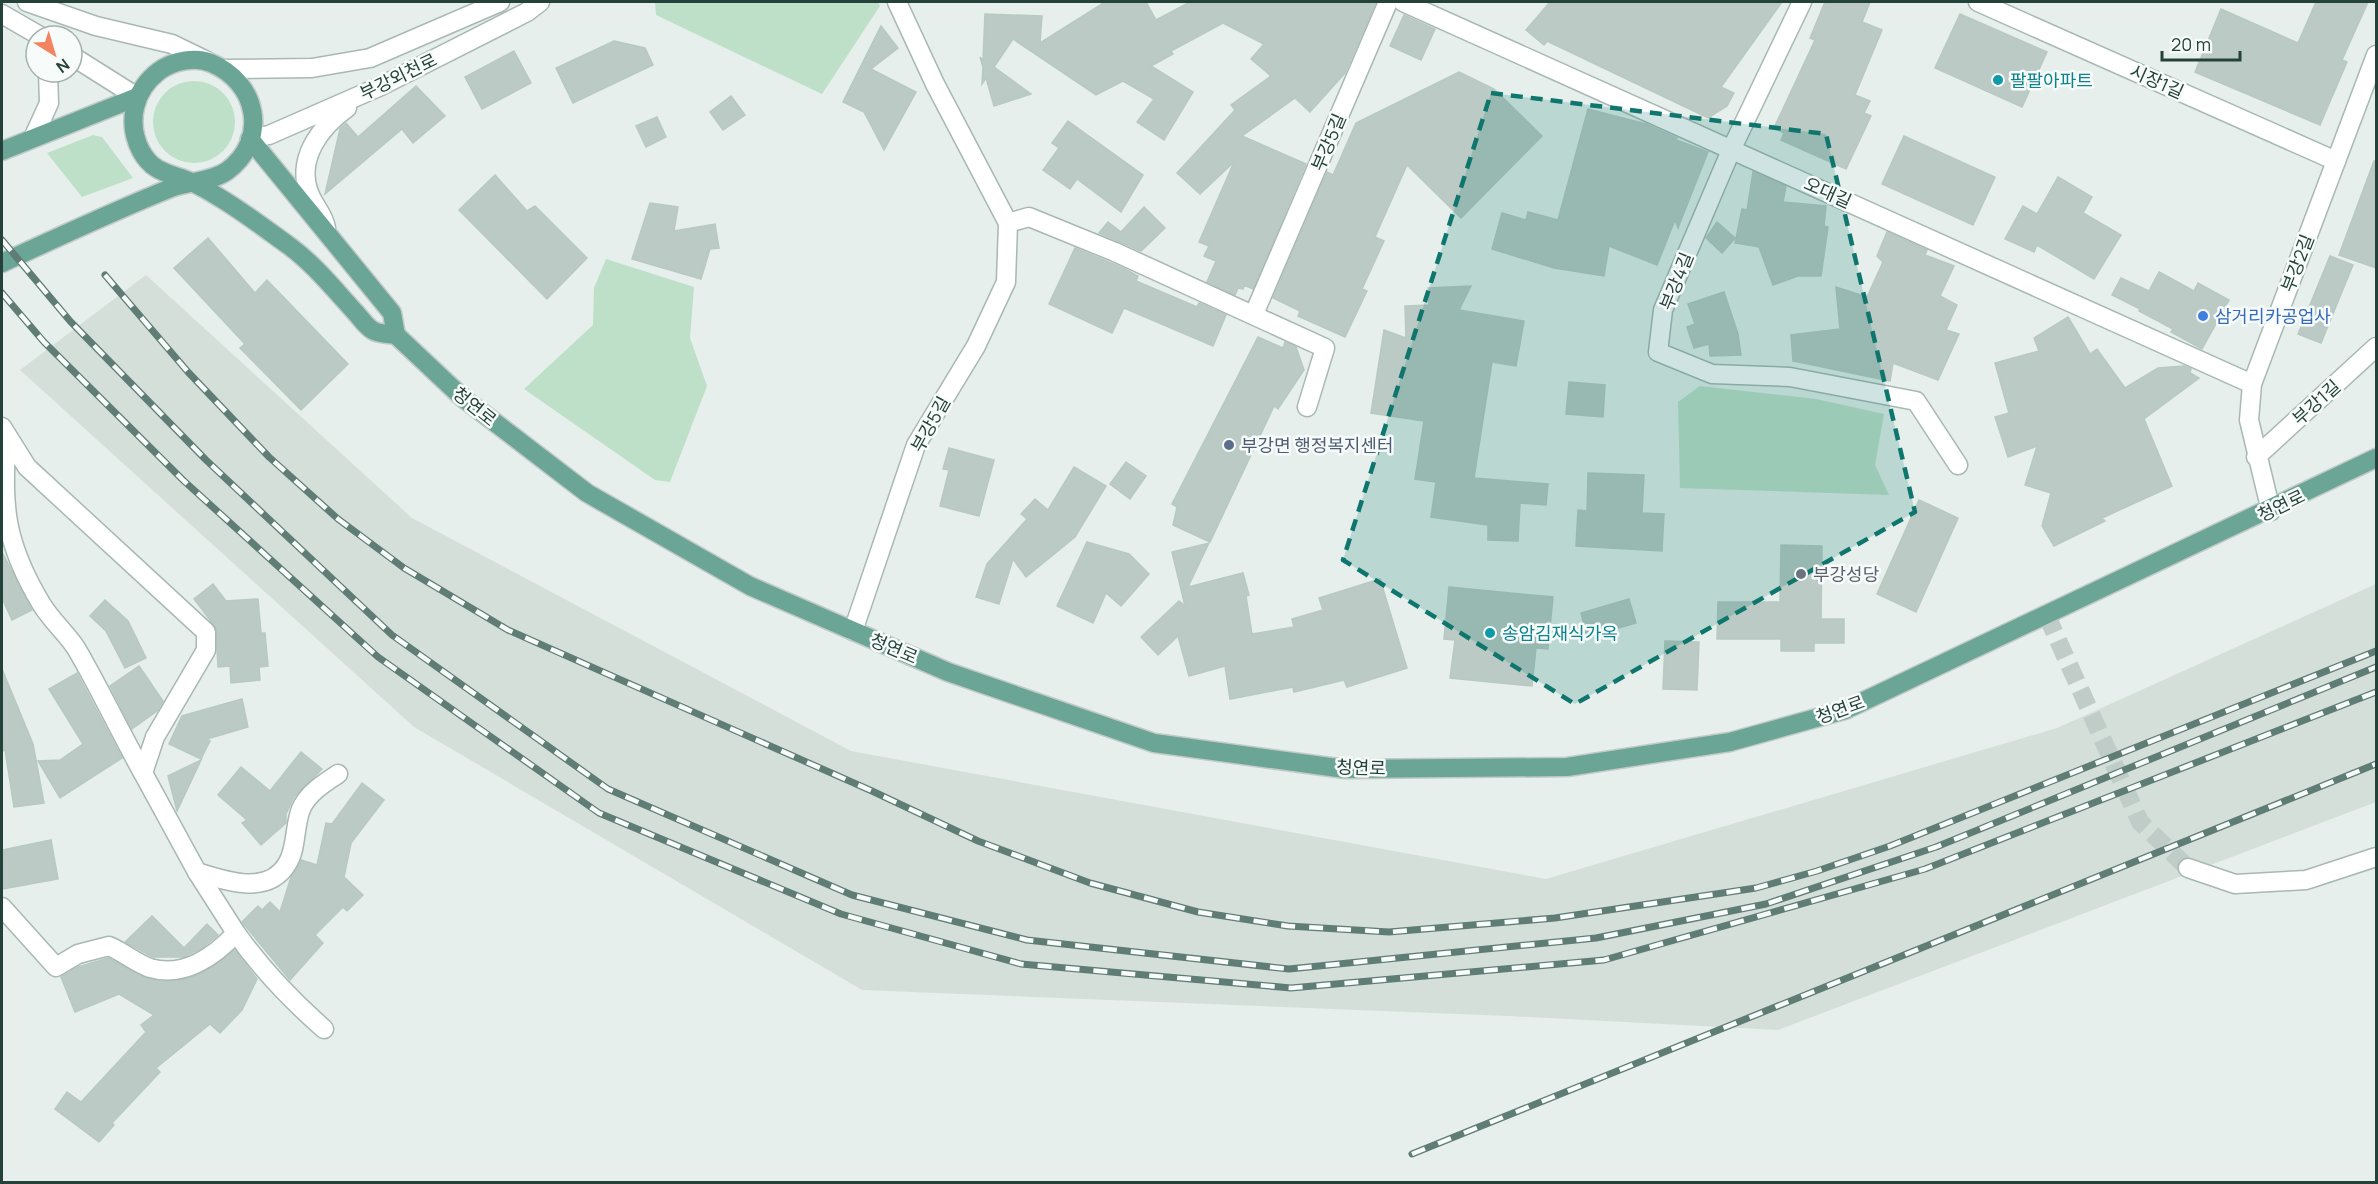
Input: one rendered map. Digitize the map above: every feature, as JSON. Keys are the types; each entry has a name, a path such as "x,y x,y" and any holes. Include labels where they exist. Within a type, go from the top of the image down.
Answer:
{"main road":[{"path":"2,263 121,208 189,181 208,179 225,172 240,160 250,139 254,123 251,102 242,84 226,69 207,61 186,60 166,67 149,79 137,97 133,118 135,136 142,153 155,168 171,177 189,181 225,201 302,255 373,331 396,335 392,313 250,139"},
{"path":"2,151 137,97"},
{"name":"청연로","path":"396,335 463,399 587,493 750,586 948,672 1154,743 1345,769 1567,767 1730,742 1845,710 2271,511 2376,458"}],"street":[{"path":"27,2 96,26 172,44 207,61"},
{"name":"부강외천로","path":"226,69 312,68 370,58 500,2"},
{"name":"부강외천로","path":"250,139 269,135 381,86 527,12 540,2"},
{"name":"부강5길","path":"853,631 916,445 976,346 1006,282 1008,223 935,84 897,2"},
{"name":"부강5길","path":"1254,315 1388,2"},
{"name":"오대길","path":"1403,2 1732,148 2252,384"},
{"name":"부강4길","path":"1802,2 1732,148 1662,310 1658,352 1712,374 1790,377 1916,401 1958,465"},
{"name":"시장1길","path":"1978,2 2336,161"},
{"path":"2,14 24,27"},
{"name":"부강2길","path":"2271,511 2256,457 2249,420 2252,384 2376,55"},
{"path":"84,64 137,97"},
{"path":"33,138 49,103 48,84"},
{"path":"328,236 325,220 309,193 307,157 313,142 332,119 381,86"},
{"path":"1008,223 1029,217 1115,252 1325,348 1307,407"},
{"name":"부강1길","path":"2256,457 2376,347"},
{"path":"4,431 27,466 206,632 206,650 155,737 143,773"},
{"path":"4,431 3,488 13,550 43,607 69,637 86,665 197,872 236,933 261,968 286,996 324,1029"},
{"path":"197,872 234,884 267,882 287,864 301,808 319,786 338,774"},
{"path":"2188,868 2235,884 2306,880 2376,857"},
{"path":"2,907 56,967 78,954 109,946 149,967 172,971 191,966 219,952 236,933"}],"highlighted area":[{"path":"1491,93 1826,134 1915,512 1575,704 1343,560"}],"shaded area":[{"path":"146,275 412,518 851,751 1546,879 2057,728 2376,584 2376,802 1778,1030 1508,1016 862,990 414,727 20,370"}],"green space":[{"path":"655,2 878,2 880,6 822,94 656,15"},
{"path":"186,81 202,81 217,88 228,99 235,114 232,138 223,151 202,163 186,163 171,156 160,145 153,130 153,114 160,99 171,88"},
{"path":"93,135 102,137 133,178 82,197 47,153"},
{"path":"606,259 694,287 690,338 707,386 670,482 655,480 524,389 593,325 594,288"},
{"path":"1700,386 1816,399 1884,414 1875,465 1889,495 1680,488 1678,402"}],"building":[{"path":"1105,2 1146,2 1156,20 1190,2 1376,2 1345,73 1310,112 1295,98 1242,136 1306,164 1253,289 1244,285 1243,289 1238,288 1235,295 1207,282 1216,261 1204,256 1209,246 1199,242 1234,162 1200,194 1177,173 1235,110 1231,105 1271,76 1251,59 1264,44 1223,23 1171,51 1173,54 1151,66 1193,92 1164,140 1137,122 1154,99 1123,81 1096,95 1013,39 994,67 1031,94 994,106 986,78 982,84 983,67 980,57 983,60 985,14 1042,16 1040,43"},
{"path":"1550,2 1782,2 1721,87 1734,93 1727,106 1708,118 1547,41 1544,45 1526,30"},
{"path":"1825,2 1870,2 1862,22 1882,30 1855,95 1870,101 1864,113 1871,116 1846,169 1781,140 1784,133 1774,128 1815,40 1810,38"},
{"path":"2316,2 2368,2 2342,60 2347,62 2320,125 2195,72 2221,9 2298,43"},
{"name":"팔팔아파트","path":"1960,14 2047,52 2022,107 1935,68"},
{"path":"1404,15 1435,29 1421,60 1390,46"},
{"path":"881,26 898,48 871,69 916,92 884,150 864,112 843,102"},
{"path":"614,41 645,48 653,65 573,103 556,68"},
{"path":"514,51 531,83 482,109 465,77"},
{"path":"1459,72 1494,89 1542,136 1461,218 1407,165 1375,237 1384,241 1362,289 1367,291 1345,337 1298,316 1300,311 1273,298 1327,172 1333,175 1356,123"},
{"path":"416,86 445,116 413,143 402,129 325,194 340,129 346,123 358,137"},
{"path":"731,96 745,115 723,130 710,112"},
{"path":"1588,109 1646,124 1677,138 1674,139 1708,152 1678,228 1675,220 1657,265 1609,246 1604,276 1554,268 1492,249 1502,213 1526,220 1528,212 1558,220"},
{"path":"657,117 666,137 646,147 636,126"},
{"path":"1068,121 1143,175 1121,212 1077,179 1070,189 1043,170 1059,148 1052,143"},
{"path":"1904,136 1995,177 1973,225 1882,184"},
{"path":"2374,161 2376,161 2376,268 2339,255"},
{"path":"1753,172 1786,186 1783,202 1826,206 1824,226 1828,227 1821,276 1798,276 1773,285 1759,247 1735,243 1742,209 1747,210"},
{"path":"495,175 527,211 535,206 587,258 547,299 459,210"},
{"path":"2058,177 2092,197 2083,213 2121,235 2094,279 2037,245 2034,252 2005,239 2023,206 2037,214"},
{"path":"650,203 678,207 674,231 715,224 719,248 710,249 701,279 632,259"},
{"path":"1144,207 1165,228 1141,251 1099,233 1108,222 1121,232"},
{"path":"1717,222 1735,238 1722,253 1706,238"},
{"path":"1887,232 1927,250 1925,255 1954,266 1940,296 1957,305 1946,330 1959,334 1938,380 1893,363 1890,381 1793,361 1791,335 1840,329 1836,287 1867,297 1883,262 1877,256"},
{"path":"208,238 255,293 267,280 348,364 301,410 240,348 245,344 174,268"},
{"path":"1075,248 1138,276 1136,281 1197,307 1199,303 1226,315 1213,346 1124,308 1112,333 1049,304"},
{"path":"2330,256 2353,265 2321,343 2298,334"},
{"path":"2159,272 2194,291 2198,283 2229,300 2202,349 2171,332 2173,329 2139,311 2140,309 2112,295 2121,278 2149,291"},
{"path":"1471,286 1459,310 1524,321 1516,366 1492,362 1474,478 1548,484 1546,505 1520,503 1518,541 1488,540 1488,525 1431,517 1436,482 1415,479 1424,421 1371,413 1384,330 1406,338 1405,306 1429,305 1428,288"},
{"path":"1724,292 1738,334 1741,355 1710,356 1709,344 1694,348 1687,327 1695,324 1688,304"},
{"path":"2068,317 2090,354 2097,349 2125,388 2158,368 2184,366 2191,369 2190,373 2199,378 2144,419 2172,486 2102,518 2105,521 2054,546 2042,526 2051,493 2025,485 2037,446 2008,457 1995,417 2009,413 1995,363 2039,351 2034,338"},
{"name":"부강면 행정복지센터","path":"1258,337 1283,348 1285,342 1296,347 1304,370 1278,409 1274,406 1210,542 1173,525 1177,507 1172,504"},
{"path":"1569,382 1605,385 1603,417 1566,414"},
{"path":"949,448 994,460 979,516 940,506 949,470 943,469"},
{"path":"1126,462 1146,476 1130,499 1110,484"},
{"path":"1074,467 1106,486 1075,537 1026,577 1013,559 999,604 976,597 987,564 1027,519 1021,514 1035,499 1048,510"},
{"path":"1588,473 1644,475 1642,513 1664,514 1662,551 1576,546 1578,510 1587,511"},
{"path":"1919,500 1958,518 1916,612 1877,594"},
{"path":"1087,542 1129,554 1149,574 1121,606 1106,593 1093,623 1057,606"},
{"path":"1209,543 1188,587 1243,573 1249,595 1246,596 1252,634 1294,627 1292,619 1323,610 1319,598 1380,579 1407,668 1347,687 1344,680 1294,692 1293,687 1230,699 1225,666 1189,676 1178,636 1158,655 1141,637 1179,601 1185,606 1172,552"},
{"name":"부강성당","path":"1781,545 1822,546 1821,619 1844,619 1844,643 1814,643 1814,651 1781,651 1781,639 1717,639 1718,602 1780,602"},
{"path":"2,552 32,610 12,620 2,598"},
{"path":"213,584 226,601 258,599 261,633 265,633 268,666 259,667 260,680 231,683 230,666 218,667 216,628 194,599"},
{"path":"1449,587 1553,597 1548,649 1536,648 1532,686 1450,678 1455,640 1444,639"},
{"path":"1629,599 1636,623 1587,637 1581,613"},
{"path":"105,600 128,621 146,658 125,668 106,631 90,616"},
{"path":"1665,641 1699,642 1697,690 1663,689"},
{"path":"139,666 163,701 157,711 132,729 110,686"},
{"path":"2,669 33,744 44,803 14,807 5,750 2,751"},
{"path":"77,673 122,758 60,798 38,761 60,760 83,744 49,689"},
{"path":"242,699 248,727 207,739 210,741 201,759 169,744 182,716"},
{"path":"301,752 322,769 294,797 286,814 286,823 261,845 242,823 247,820 218,795 241,767 270,791"},
{"path":"201,760 177,811 168,776"},
{"path":"362,783 384,800 351,843 344,877 363,895 347,911 343,907 315,935 323,943 290,980 242,922 258,906 262,910 270,902 280,912 291,877 301,860 317,865 326,823 332,824"},
{"path":"51,840 58,879 2,889 2,850"},
{"path":"152,916 184,948 207,924 218,935 202,948 183,957 153,957 125,942"},
{"path":"235,950 257,979 242,1010 220,1033 210,1024 156,1068 160,1072 112,1123 114,1125 99,1142 55,1109 67,1092 81,1102 146,1032 141,1025 154,1015 119,994 75,1012 61,977 78,967 108,958 146,978 177,981 202,973"}],"tunnel":[{"path":"2047,616 2140,822 2188,868"}],"railway":[{"path":"2,240 70,321 206,460 392,635 608,789 852,895 1027,940 1289,969 1596,938 1766,904 1936,847 2376,667"},
{"path":"105,275 188,372 269,457 338,519 404,568 508,630 872,791 978,841 1090,883 1198,912 1288,926 1389,932 1555,918 1756,888 1817,871 1890,846 2376,651"},
{"path":"2,293 44,342 184,481 378,657 599,813 841,914 1021,964 1291,988 1604,960 1925,869 2376,692"},
{"path":"1412,1154 2376,764"}],"place":[{"name":"팔팔아파트","path":"1998,80"},
{"name":"삼거리카공업사","path":"2203,316"},
{"name":"부강면 행정복지센터","path":"1229,445"},
{"name":"부강성당","path":"1801,574"},
{"name":"송암김재식가옥","path":"1490,633"}]}
